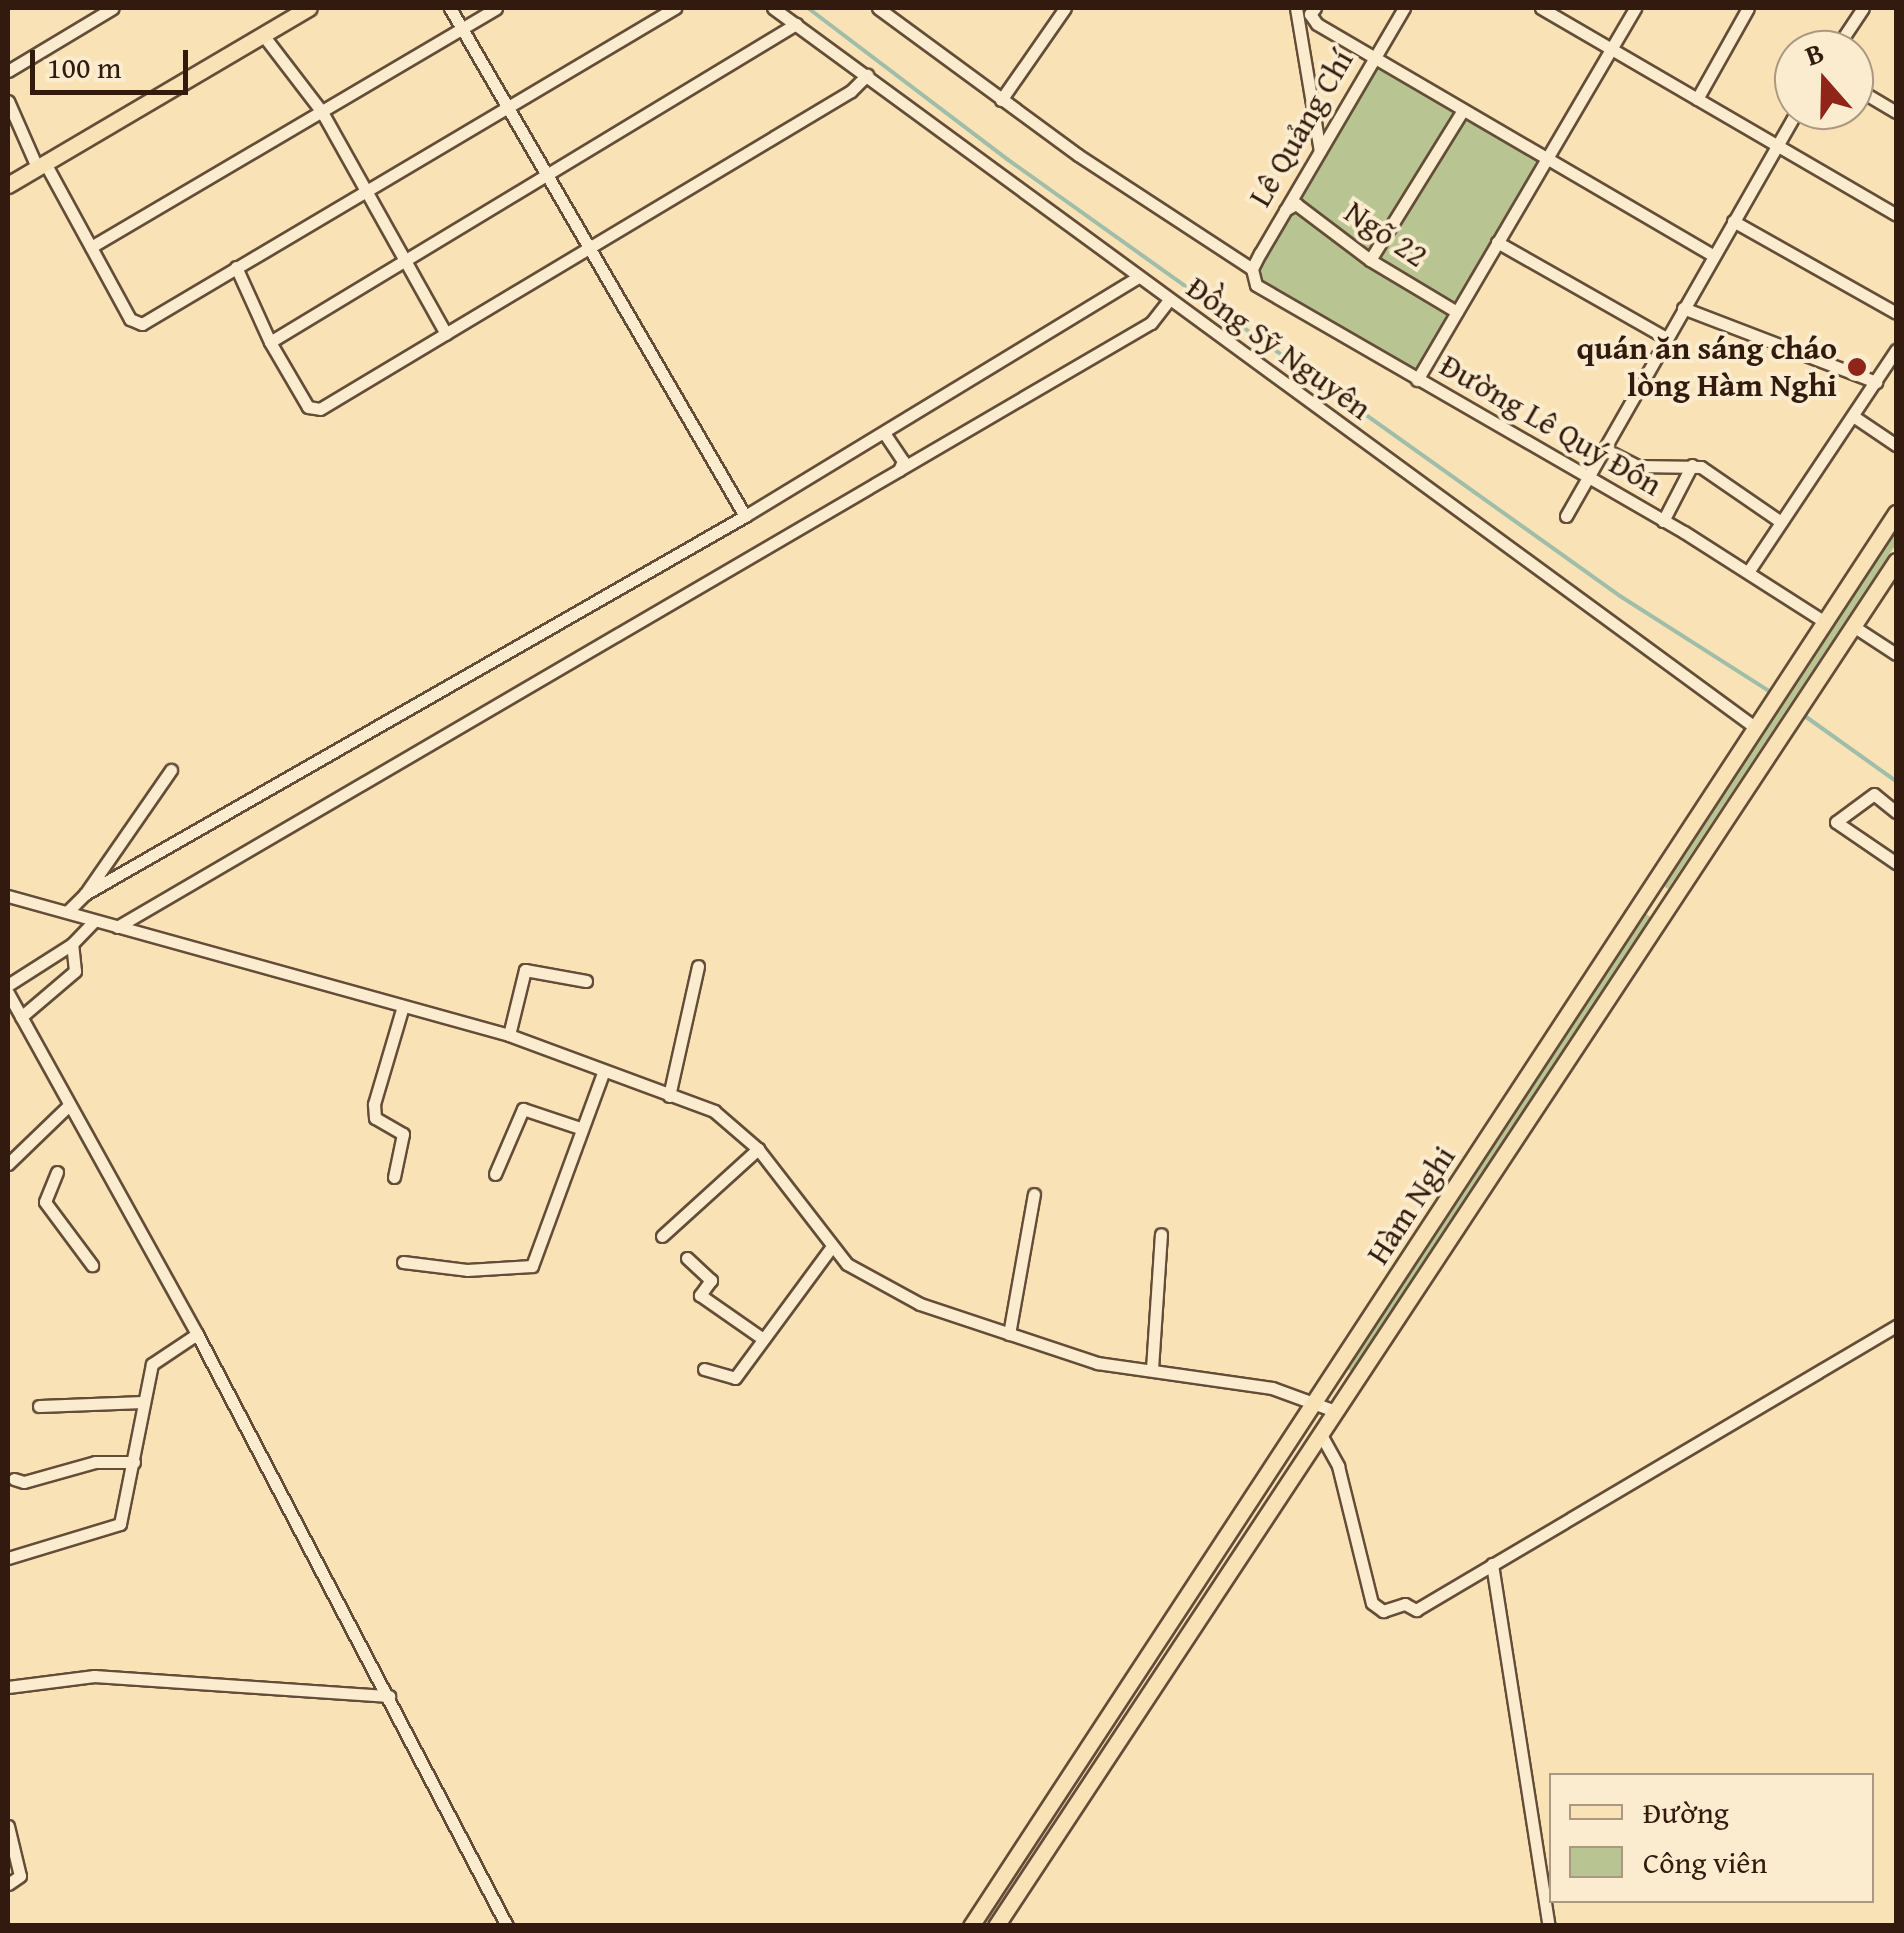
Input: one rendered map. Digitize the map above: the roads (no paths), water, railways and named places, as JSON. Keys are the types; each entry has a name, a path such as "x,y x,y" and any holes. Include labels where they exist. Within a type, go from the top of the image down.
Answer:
{"main road":[{"path":"8,185 308,8"},
{"name":"Hàm Nghi","path":"972,1926 1896,513"},
{"name":"Hàm Nghi","path":"996,1926 1896,561"}],"street":[{"path":"8,71 113,8"},
{"path":"450,8 745,516"},
{"path":"91,248 496,8"},
{"path":"8,101 41,165 138,324 508,102 676,8"},
{"name":"Đồng Sỹ Nguyên","path":"773,8 1168,302 1756,728"},
{"name":"Đường Lê Quý Đôn","path":"878,8 1078,156 1254,274 1264,293 1663,520 1825,622"},
{"path":"1001,100 1066,8"},
{"path":"1296,8 1320,151"},
{"path":"1315,8 1310,14 1316,24 1713,255"},
{"name":"Lê Quảng Chí","path":"1254,274 1285,210 1404,8"},
{"path":"1541,8 1896,215"},
{"path":"1417,380 1635,8"},
{"path":"1697,99 1748,8"},
{"path":"1848,30 1863,8"},
{"path":"270,342 403,264 546,171 796,24"},
{"path":"263,34 322,112 366,187 403,264 446,334"},
{"path":"236,267 270,342 308,407 320,409 851,92 867,75"},
{"path":"1874,99 1896,112"},
{"path":"1370,260 1463,110"},
{"path":"1566,516 1786,130"},
{"name":"Ngõ 22","path":"1285,210 1296,204 1370,260 1456,312"},
{"path":"1733,221 1896,313"},
{"path":"1498,242 1666,338"},
{"path":"85,894 745,516 1137,278"},
{"path":"117,928 900,463 1151,323 1168,302"},
{"path":"1683,308 1876,382"},
{"path":"1748,572 1896,350"},
{"path":"1853,416 1896,444"},
{"path":"884,433 900,463"},
{"path":"1604,449 1638,466 1692,465 1782,522"},
{"path":"1663,520 1692,465"},
{"path":"1853,626 1896,654"},
{"path":"67,912 85,894 171,770"},
{"path":"1896,812 1874,794 1836,822 1896,863"},
{"path":"8,896 509,1034 714,1111 758,1149 831,1248 920,1304 1097,1363 1317,1401 1334,1411"},
{"path":"94,921 72,944 8,989 68,1106 197,1334 507,1926"},
{"path":"21,1017 75,971 72,944"},
{"path":"670,1096 698,966"},
{"path":"509,1034 525,970 586,981"},
{"path":"394,1176 403,1134 375,1118 374,1104 403,1006"},
{"path":"403,1262 527,1270 602,1072"},
{"path":"8,1164 68,1106"},
{"path":"495,1174 524,1110 580,1128"},
{"path":"662,1236 758,1149"},
{"path":"57,1172 45,1202 92,1264"},
{"path":"1009,1334 1034,1194"},
{"path":"1152,1370 1162,1234"},
{"path":"704,1368 735,1378 831,1248"},
{"path":"686,1258 710,1280 700,1295 763,1339"},
{"path":"1320,1433 1338,1466 1377,1609 1405,1604 1416,1610 1896,1326"},
{"path":"8,1558 120,1524 152,1364 197,1334"},
{"path":"39,1406 144,1402"},
{"path":"14,1479 24,1482 95,1462 134,1462"},
{"path":"1492,1564 1549,1926"},
{"path":"8,1687 94,1676 389,1696"},
{"path":"8,1826 20,1876 8,1884"}],"waterway":[{"path":"808,8 1007,159 1620,596 1774,694"},
{"path":"1802,714 1896,781"}],"place":[{"name":"quán ăn sáng cháo lòng Hàm Nghi","path":"1857,367"}]}
